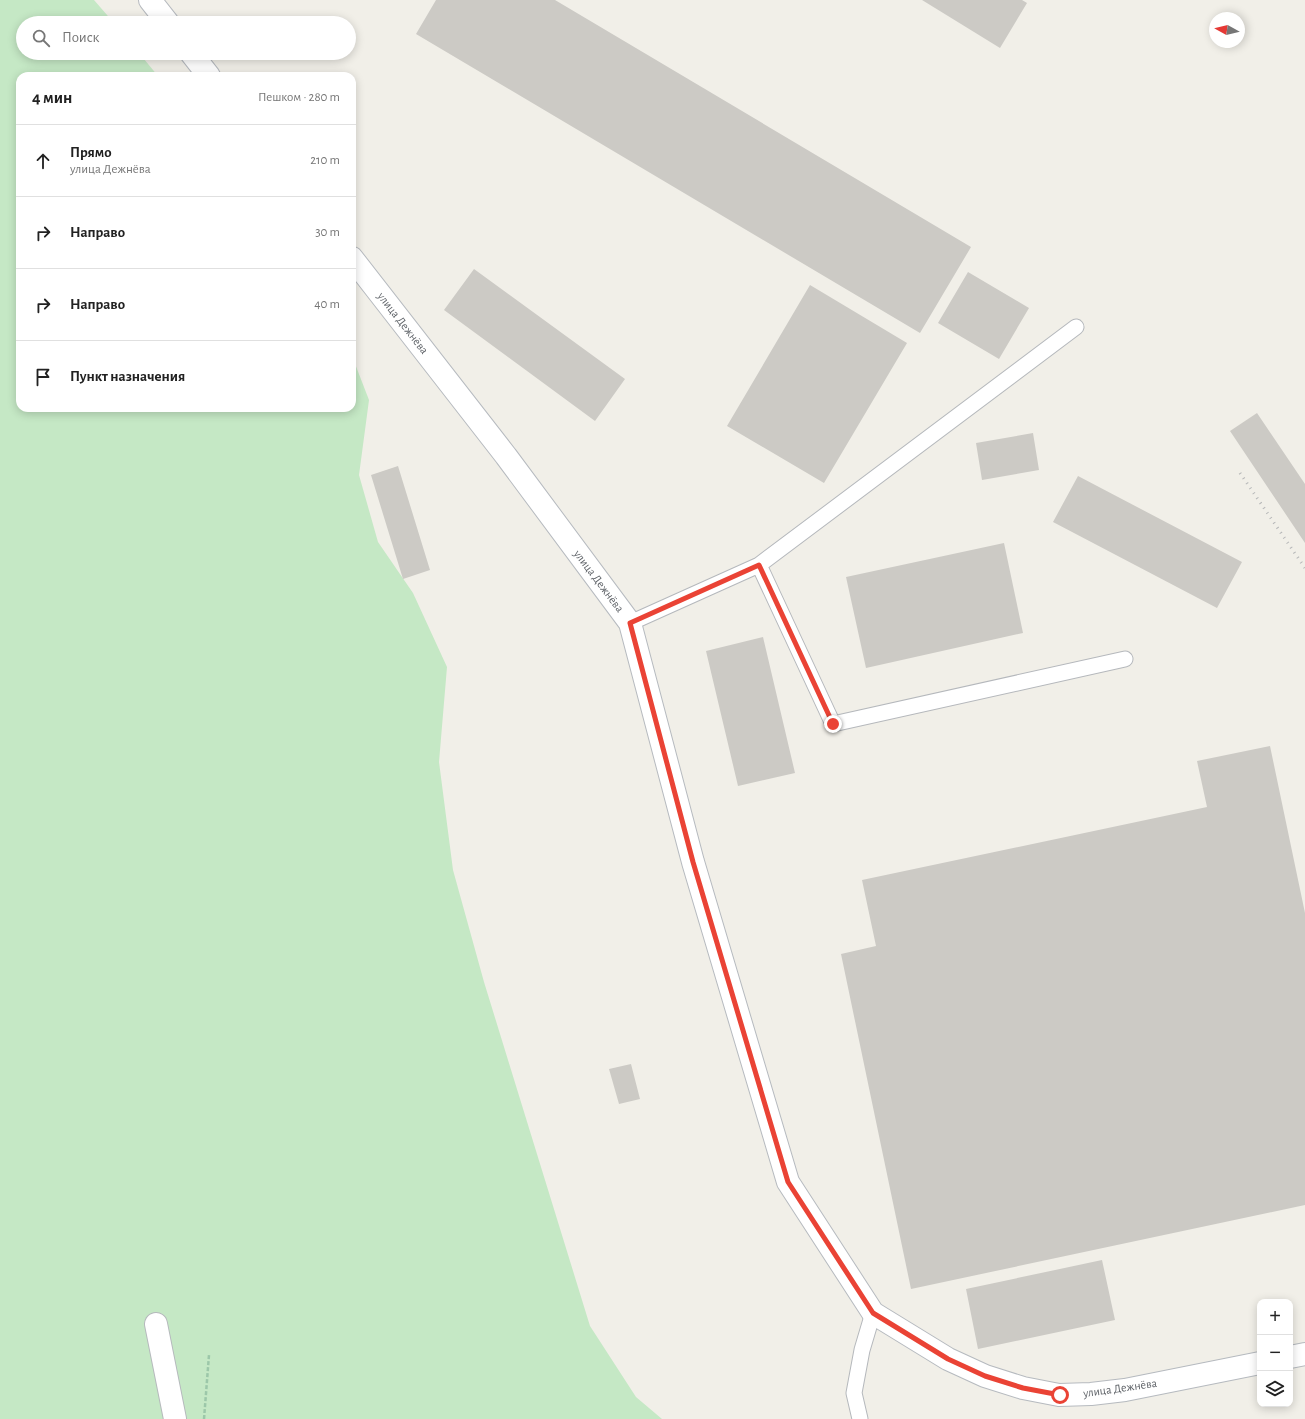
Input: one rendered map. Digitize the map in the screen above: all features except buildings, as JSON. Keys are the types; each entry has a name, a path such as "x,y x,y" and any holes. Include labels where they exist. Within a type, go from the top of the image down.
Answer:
{"street":[{"path":"150,0 163,16"},
{"path":"197,60 207,72"},
{"name":"улица Дежнёва","path":"356,263 506,456 630,623 693,862 788,1182 873,1313 948,1359 985,1376 1023,1388 1060,1395 1091,1394 1125,1390 1257,1364"},
{"path":"156,1324 175,1419"},
{"path":"1293,1356 1305,1354"}],"lane":[{"path":"630,623 759,565 1076,327"},
{"path":"759,565 833,724 1125,658"},
{"path":"860,1419 854,1393 862,1350 873,1313"}],"path":[{"path":"204,1419 209,1355"}],"green space":[{"path":"0,0 94,0 108,16 16,16 16,60 145,60 155,72 16,72 16,412 356,412 356,366 369,400 359,475 378,542 413,593 447,667 439,762 453,870 484,982 590,1326 636,1397 662,1419 0,1419"}],"railway":[{"path":"1240,473 1305,568"}],"route":[{"path":"833,724 759,565 630,623 693,862 788,1182 873,1313 948,1359 985,1376 1023,1388 1060,1395"}]}
